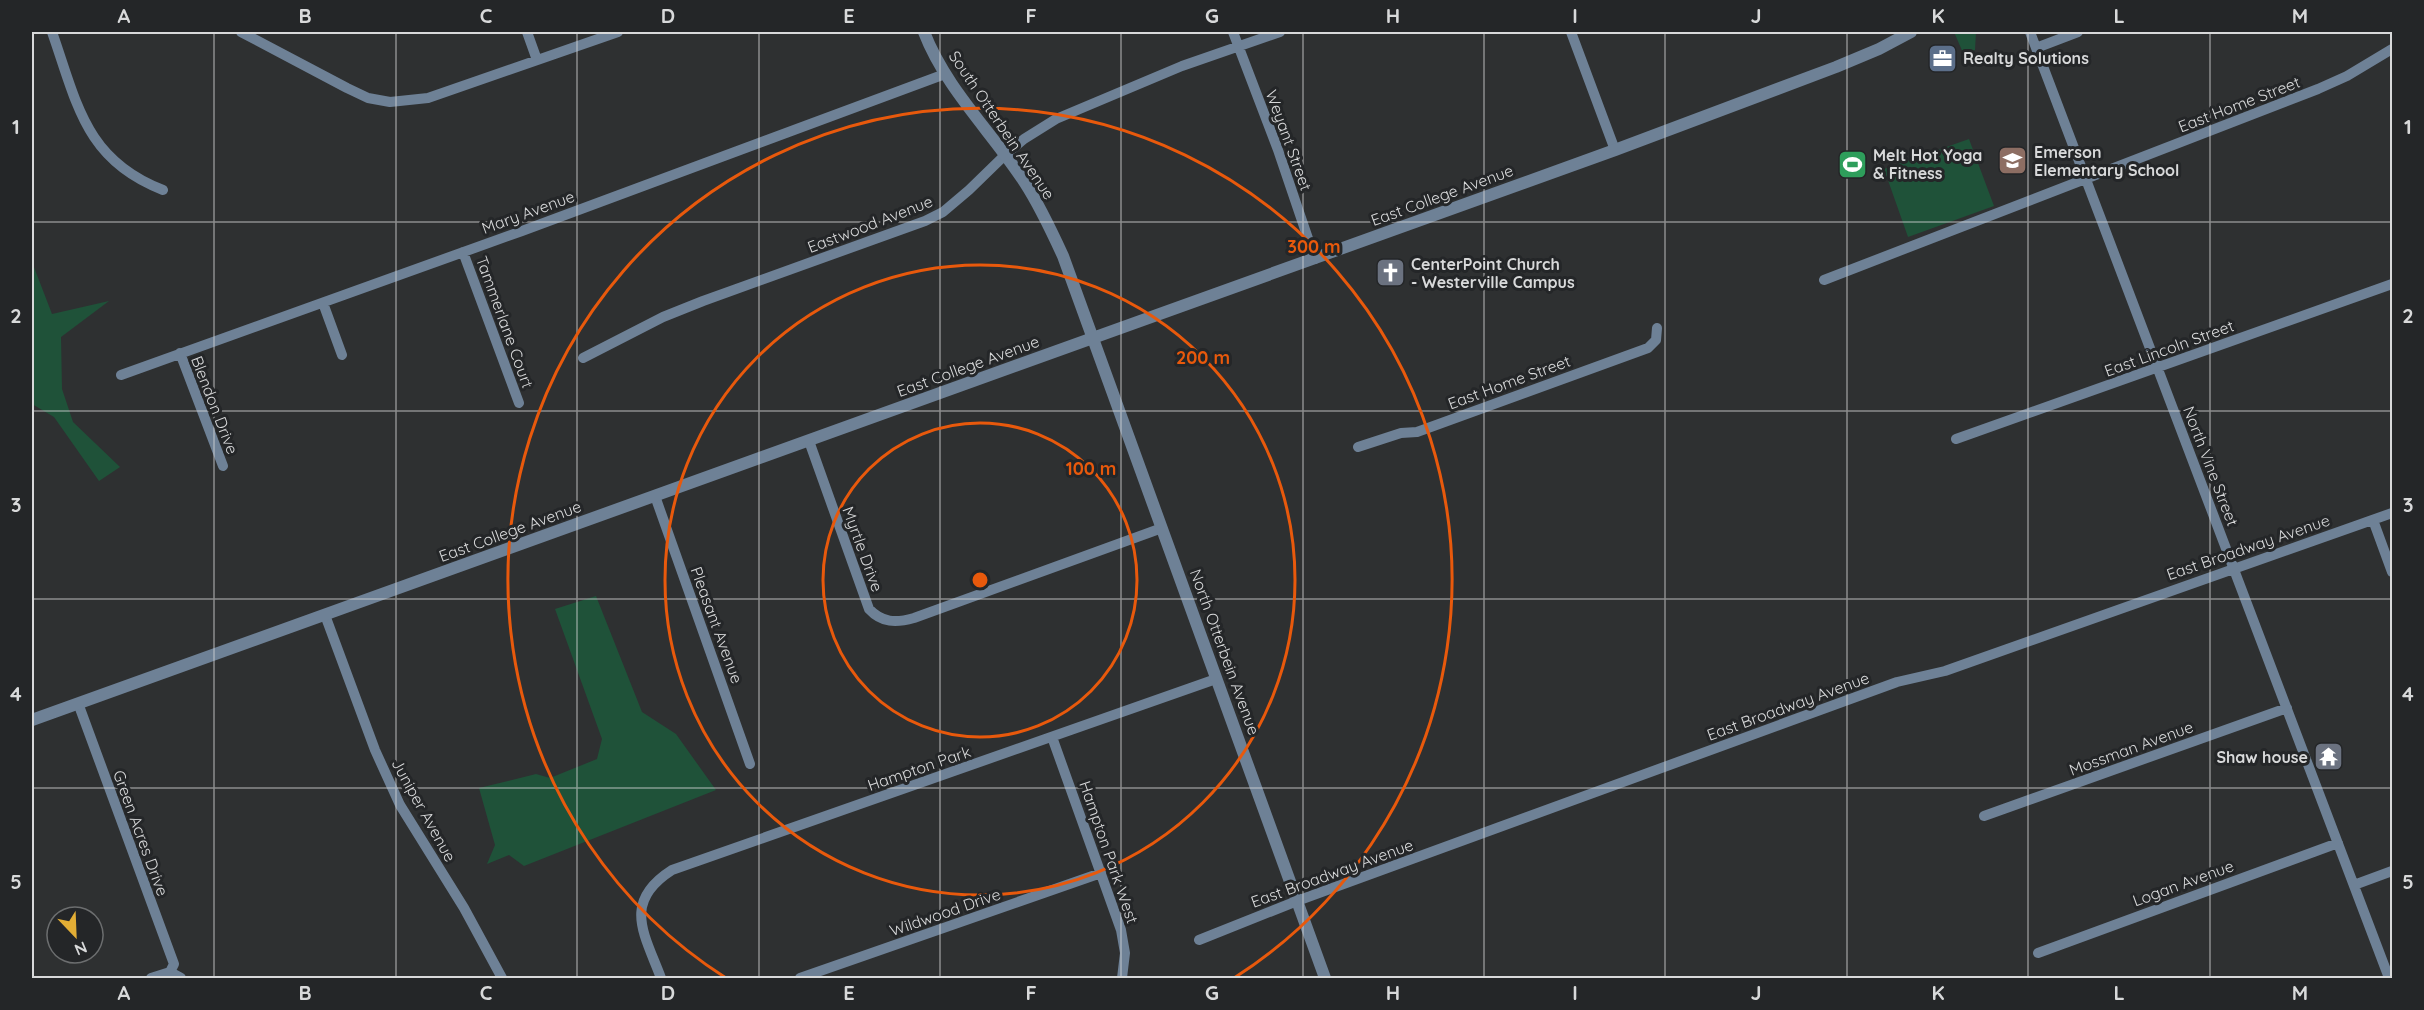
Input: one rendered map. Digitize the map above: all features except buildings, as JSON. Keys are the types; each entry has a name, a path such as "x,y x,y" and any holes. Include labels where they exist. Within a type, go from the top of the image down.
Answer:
{"street":[{"path":"52,32 86,124 101,148 121,169 142,182 163,190"},
{"path":"241,32 368,98 390,102 428,98 618,32"},
{"path":"527,32 537,60"},
{"name":"South Otterbein Avenue","path":"924,32 945,74 1025,183 1047,221 1094,337"},
{"name":"Weyant Street","path":"1233,32 1278,150 1315,259"},
{"name":"Eastwood Avenue","path":"584,358 663,317 925,221 943,212 1024,139 1056,119 1108,95 1280,32"},
{"path":"1571,32 1615,150"},
{"name":"East College Avenue","path":"32,720 1615,150 1836,67 1879,49 1911,32"},
{"name":"North Vine Street","path":"2030,32 2389,978"},
{"path":"2036,48 2078,32"},
{"name":"East Home Street","path":"1824,279 2331,84 2392,50"},
{"name":"Mary Avenue","path":"121,375 463,252 945,74"},
{"name":"Tammerlane Court","path":"463,252 519,403"},
{"name":"East Lincoln Street","path":"1956,439 2392,284"},
{"path":"323,303 342,355"},
{"name":"East Home Street","path":"1358,447 1401,433 1417,432 1648,348 1656,340 1657,328"},
{"name":"North Otterbein Avenue","path":"1094,337 1325,978"},
{"name":"Blendon Drive","path":"180,353 223,466"},
{"name":"Myrtle Drive","path":"809,441 868,609 882,620 903,621 914,618 1162,528"},
{"name":"Pleasant Avenue","path":"655,496 750,764"},
{"name":"East Broadway Avenue","path":"1198,940 1297,901 1897,682 1946,671 2392,513"},
{"path":"2373,520 2392,572"},
{"name":"Juniper Avenue","path":"325,615 375,750 400,805 464,908 502,978"},
{"name":"Hampton Park","path":"661,978 643,931 641,915 643,900 654,882 672,870 1216,679"},
{"name":"Green Acres Drive","path":"78,704 174,964 170,972"},
{"name":"Mossman Avenue","path":"1984,816 2287,708"},
{"name":"Hampton Park West","path":"1052,737 1124,941 1125,960 1122,978"},
{"name":"Logan Avenue","path":"2038,953 2338,843"},
{"path":"2354,885 2392,870"},
{"name":"Wildwood Drive","path":"800,978 1101,873"},
{"path":"151,978 170,972 181,978"}],"green space":[{"path":"1954,32 1976,32 1975,50 1964,55"},
{"path":"1969,139 1994,206 1908,237 1884,169"},
{"path":"32,262 52,314 109,301 61,337 62,389 73,422 120,467 99,481 54,417 32,404"},
{"path":"596,596 642,712 676,734 716,790 524,866 509,855 487,864 495,845 479,788 536,774 550,778 597,759 602,739 555,609"}],"place":[{"name":"Realty Solutions","path":"1942,58"},
{"name":"Emerson Elementary School","path":"2013,161"},
{"name":"Melt Hot Yoga & Fitness","path":"1852,164"},
{"name":"CenterPoint Church - Westerville Campus","path":"1390,273"},
{"name":"Shaw house","path":"2329,757"}]}
